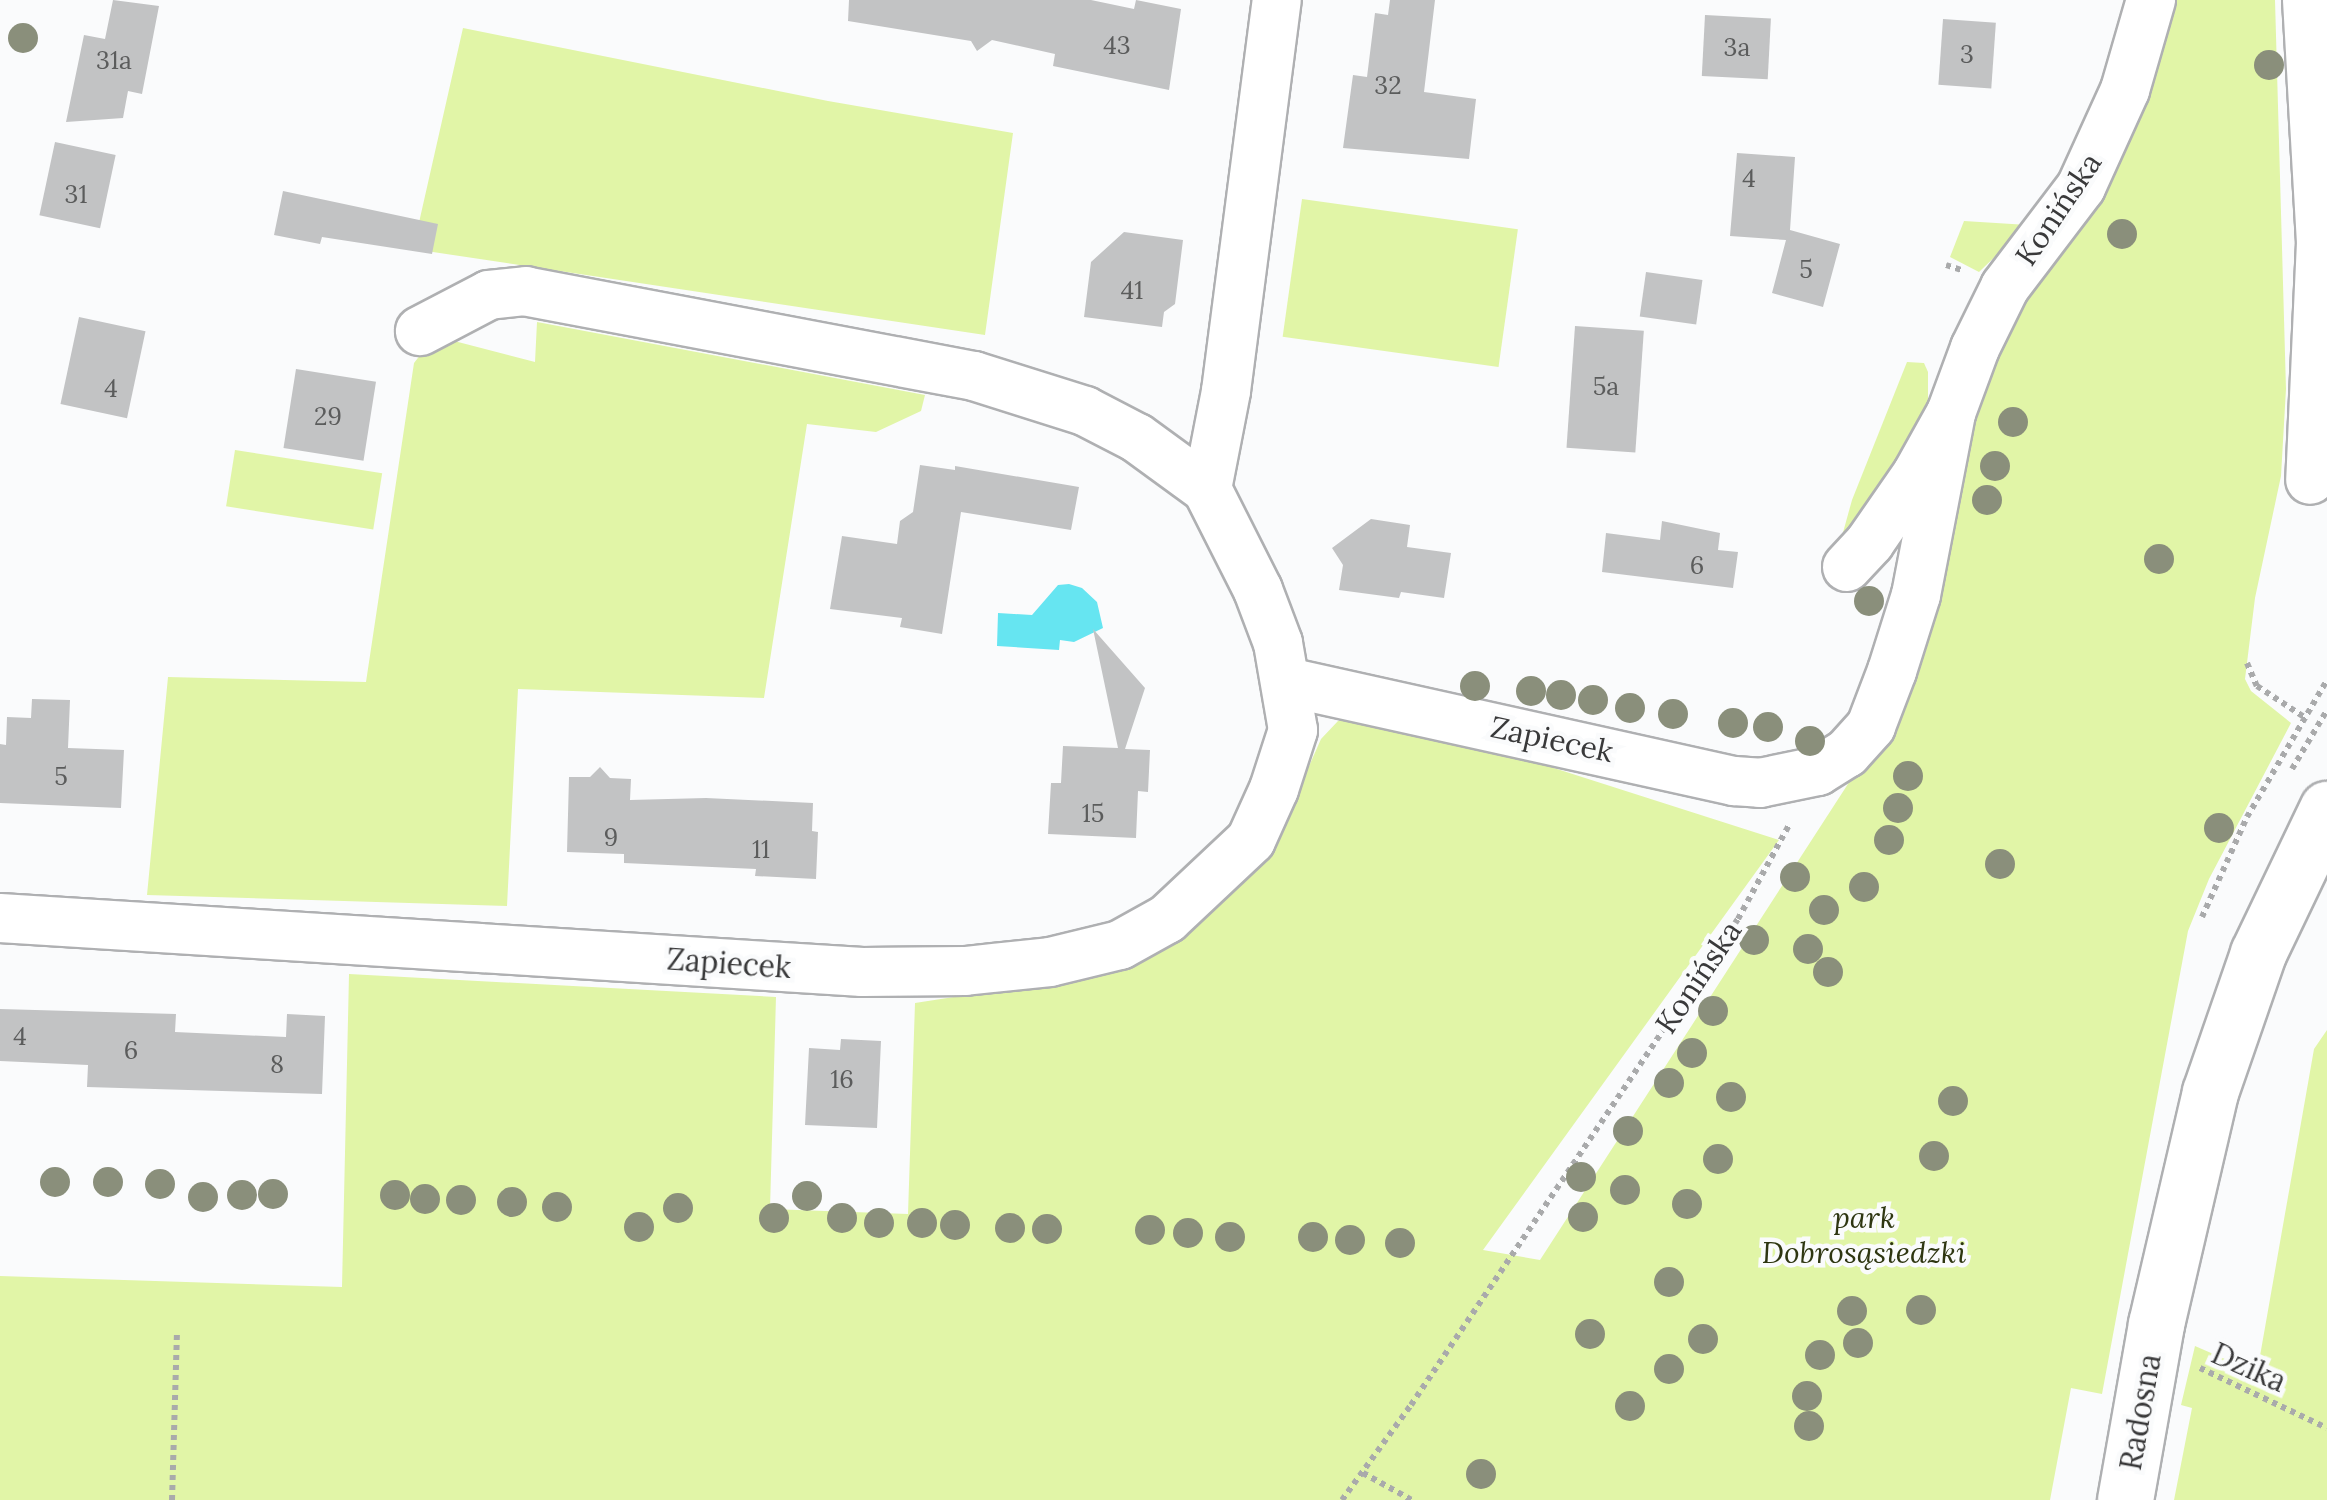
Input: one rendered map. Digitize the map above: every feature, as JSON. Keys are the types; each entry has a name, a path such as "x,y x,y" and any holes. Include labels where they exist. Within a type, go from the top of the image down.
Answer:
{"main road":[{"name":"Radosna","path":"2125,1500 2187,1178 2221,1055 2272,920 2327,809"}],"street":[{"path":"1207,489 1226,391 1277,0"},
{"name":"Konińska","path":"1818,770 1847,754 1871,726 1916,595 1951,413 1974,348 2006,286 2081,187 2143,39 2151,0"},
{"path":"2307,0 2321,242 2310,480"},
{"name":"Zapiecek","path":"0,918 862,972 965,971 1050,962 1120,944 1167,919 1251,840 1274,789 1293,730 1287,682 1258,590 1207,489 1137,438 1085,411 974,376 526,291 489,296 420,331"},
{"name":"Konińska","path":"1847,567 1896,507 1951,413"},
{"name":"Zapiecek","path":"1287,682 1734,780 1760,783 1818,770"}],"path":[{"path":"2247,662 2263,692 2304,717"},
{"path":"2202,917 2247,817 2327,680"},
{"name":"Konińska","path":"1342,1500 1738,919 1818,770"},
{"path":"172,1500 177,1333"},
{"name":"Dzika","path":"2153,1340 2199,1368 2327,1428"},
{"path":"1363,1474 1412,1500"}],"green space":[{"name":"park Dobrosąsiedzki","path":"2163,0 2275,0 2286,389 2281,476 2255,598 2245,679 2251,691 2291,723 2209,879 2188,931 2102,1394 2071,1388 2050,1500 0,1500 0,1276 342,1287 349,974 776,997 770,1209 908,1214 915,1003 999,990 1243,879 1298,791 1321,739 1338,721 1364,713 1410,722 1779,840 1483,1250 1540,1260 1868,753 1970,390 2106,173"},
{"path":"463,28 828,101 1013,133 985,335 413,249"},
{"path":"1302,199 1518,229 1499,367 1283,337"},
{"path":"1964,221 2028,225 1979,272 1950,257"},
{"path":"537,322 925,395 921,411 876,432 807,424 764,698 518,689 507,906 147,895 168,677 366,682 414,363 435,336 535,362"},
{"path":"1907,362 1924,363 1928,372 1928,399 1919,440 1839,547 1852,500"},
{"path":"235,450 382,473 373,530 226,506"},
{"path":"2327,1030 2327,1500 2174,1500 2192,1408 2181,1405 2195,1346 2257,1373 2314,1049"}],"water":[{"path":"1058,585 1082,588 1097,602 1103,628 1074,642 1060,640 1059,650 997,646 998,613 1032,615"}],"building":[{"path":"113,0 159,6 142,94 128,91 123,118 66,122 84,35 105,39"},
{"path":"849,0 1091,0 1134,9 1136,0 1181,9 1169,90 1053,66 1055,54 992,40 977,51 971,41 848,21"},
{"path":"1390,0 1435,0 1424,92 1476,99 1469,159 1343,148 1353,75 1367,77 1375,13 1388,15"},
{"path":"1705,15 1771,18 1768,79 1702,76"},
{"path":"1943,19 1996,23 1991,89 1938,85"},
{"path":"55,142 116,155 100,228 39,215"},
{"path":"1737,153 1795,157 1790,230 1840,244 1823,307 1772,293 1786,240 1730,236"},
{"path":"283,191 438,224 432,254 322,237 320,244 274,235"},
{"path":"1124,232 1183,240 1175,304 1164,312 1162,327 1084,317 1091,262"},
{"path":"1646,272 1702,280 1696,324 1640,317"},
{"path":"79,317 146,331 127,418 60,404"},
{"path":"1575,326 1644,331 1635,453 1566,448"},
{"path":"296,369 376,382 363,461 283,448"},
{"path":"920,465 955,470 955,466 1079,487 1071,530 961,512 942,634 900,627 902,618 830,609 842,536 897,544 900,521 913,512"},
{"path":"1371,519 1410,525 1407,547 1451,553 1444,598 1401,592 1399,598 1339,590 1343,565 1332,548"},
{"path":"1662,521 1720,533 1718,550 1738,552 1733,588 1602,572 1606,533 1660,540"},
{"path":"1093,629 1145,688 1125,749 1150,750 1148,792 1138,791 1136,838 1048,834 1051,783 1061,783 1063,746 1118,748"},
{"path":"32,699 70,700 68,748 124,750 121,808 0,803 0,744 6,745 7,717 31,718"},
{"path":"600,767 610,778 631,779 630,800 706,798 813,803 812,831 818,832 816,879 755,876 756,869 624,863 624,854 567,852 569,777 590,777"},
{"path":"0,1009 176,1014 175,1032 286,1037 287,1014 325,1016 322,1094 87,1087 88,1065 0,1061"},
{"path":"841,1039 881,1041 877,1128 805,1125 809,1048 840,1050"}]}
